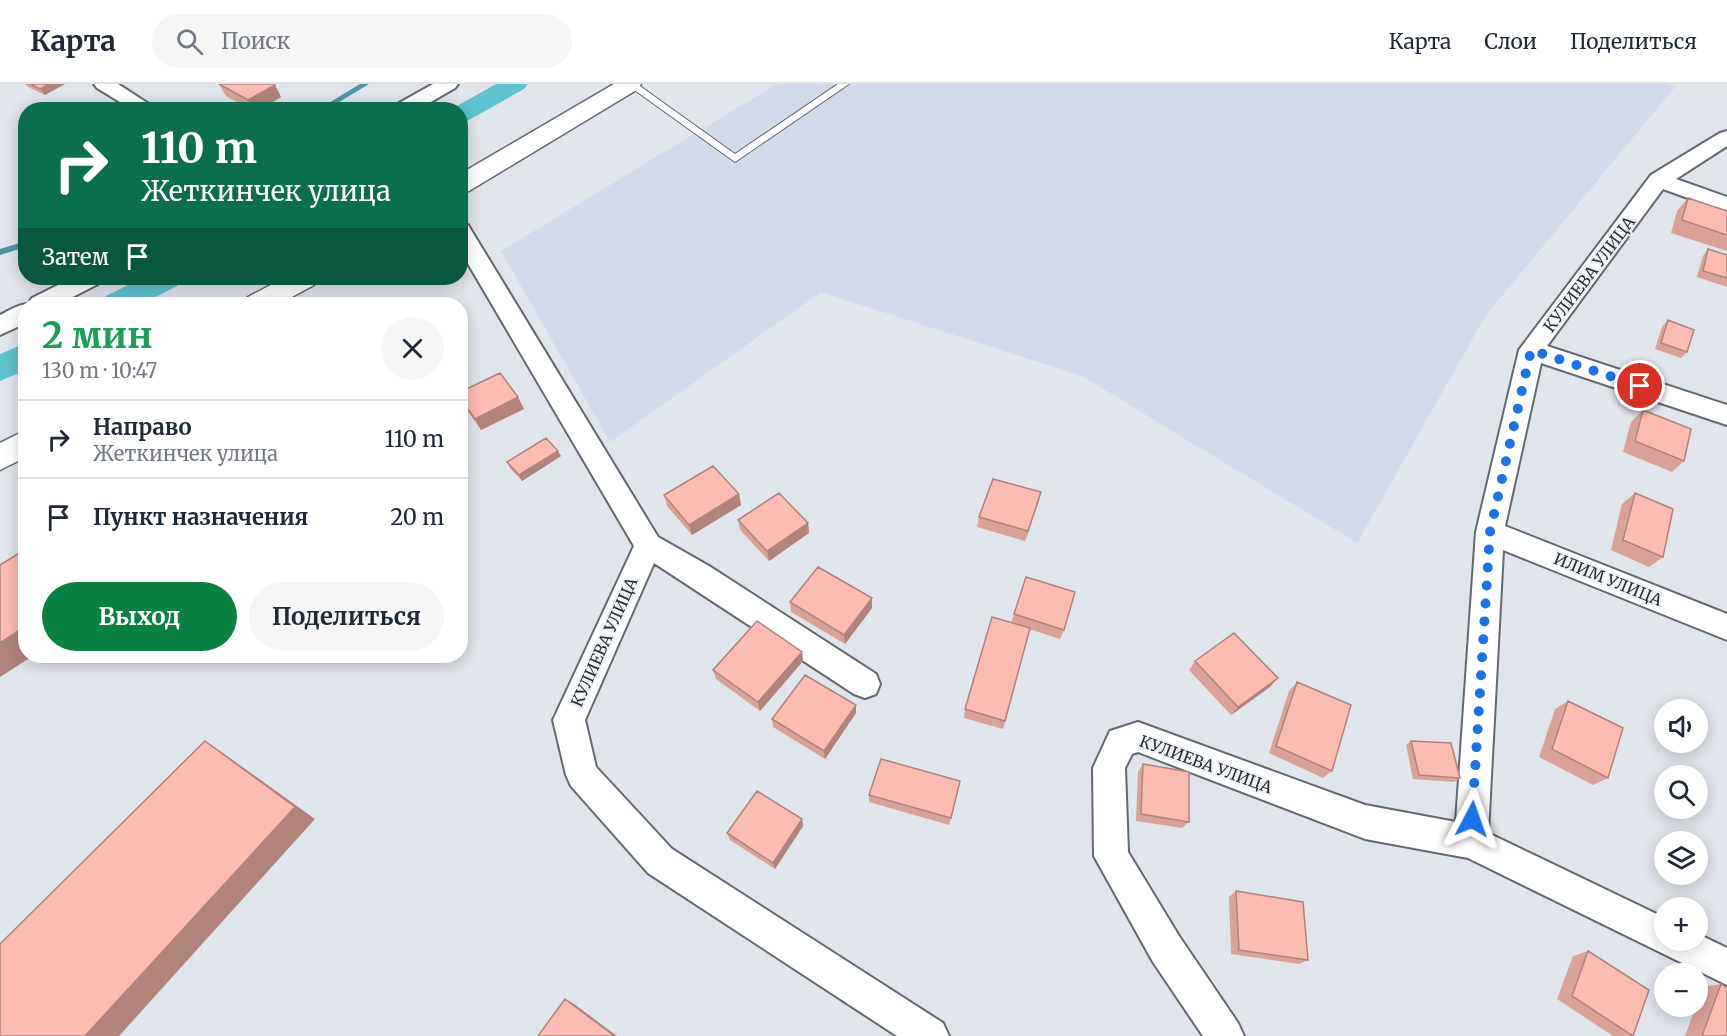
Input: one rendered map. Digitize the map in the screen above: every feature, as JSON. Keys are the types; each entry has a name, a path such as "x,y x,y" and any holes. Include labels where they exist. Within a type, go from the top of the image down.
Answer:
{"street":[{"path":"104,84 134,102"},
{"path":"415,102 448,84"},
{"path":"468,179 631,84"},
{"name":"КУЛИЕВА УЛИЦА","path":"1471,843 1490,532 1531,350 1659,180 1727,137"},
{"path":"1659,180 1727,205"},
{"path":"468,243 648,545 699,575 865,684"},
{"path":"53,297 77,285"},
{"path":"270,297 292,285"},
{"path":"0,326 18,316"},
{"path":"1531,350 1727,415"},
{"path":"0,458 18,447"},
{"name":"ИЛИМ УЛИЦА","path":"1490,532 1727,627"},
{"name":"КУЛИЕВА УЛИЦА","path":"648,545 568,720 582,775 660,861 930,1036"},
{"name":"КУЛИЕВА УЛИЦА","path":"1225,1036 1166,949 1111,856 1109,768 1121,741 1138,737 1365,822 1471,843 1654,932"},
{"path":"1695,951 1727,967"}],"lane":[{"path":"631,84 735,159 844,84"}],"shaded area":[{"path":"777,84 1667,84 1675,87 1486,315 1357,543 1082,376 821,292 610,442 501,251"}],"building":[{"path":"30,84 49,84 40,89"},
{"path":"219,84 274,84 275,85 248,100"},
{"path":"1688,198 1727,211 1727,235 1682,220"},
{"path":"1708,249 1727,255 1727,278 1703,271"},
{"path":"1668,320 1694,330 1687,352 1661,343"},
{"path":"500,373 518,397 475,419 468,410 468,388"},
{"path":"1643,410 1691,429 1684,461 1635,441"},
{"path":"546,438 558,451 519,475 507,462"},
{"path":"713,466 739,494 689,525 664,495"},
{"path":"993,479 1041,492 1028,531 979,517"},
{"path":"779,493 808,523 767,551 738,520"},
{"path":"1635,493 1673,509 1663,557 1623,540"},
{"path":"18,554 18,631 0,643 0,565"},
{"path":"818,567 872,598 844,635 790,602"},
{"path":"1026,577 1075,592 1064,630 1014,614"},
{"path":"992,617 1030,628 1005,721 965,709"},
{"path":"757,621 802,652 758,702 713,670"},
{"path":"1234,633 1278,678 1238,707 1195,661"},
{"path":"805,675 856,705 824,751 772,719"},
{"path":"1297,682 1351,705 1332,771 1276,746"},
{"path":"1568,701 1623,728 1608,778 1552,749"},
{"path":"205,741 295,807 85,1036 0,1036 0,944"},
{"path":"1411,741 1451,743 1460,778 1419,775"},
{"path":"881,759 960,781 951,818 869,795"},
{"path":"1143,764 1189,772 1189,822 1141,814"},
{"path":"757,791 802,819 773,863 727,833"},
{"path":"1236,891 1303,902 1308,960 1239,950"},
{"path":"1588,951 1649,990 1633,1036 1572,996"},
{"path":"1721,984 1727,988 1727,1036 1702,1036"},
{"path":"565,999 613,1035 613,1036 538,1036"}],"waterway":[{"path":"334,102 365,84"},
{"path":"468,110 515,84"},
{"path":"0,252 18,246"},
{"path":"130,297 153,285"},
{"path":"0,369 18,359"}],"route":[{"path":"1472,819 1490,532 1531,350 1640,386"}]}
